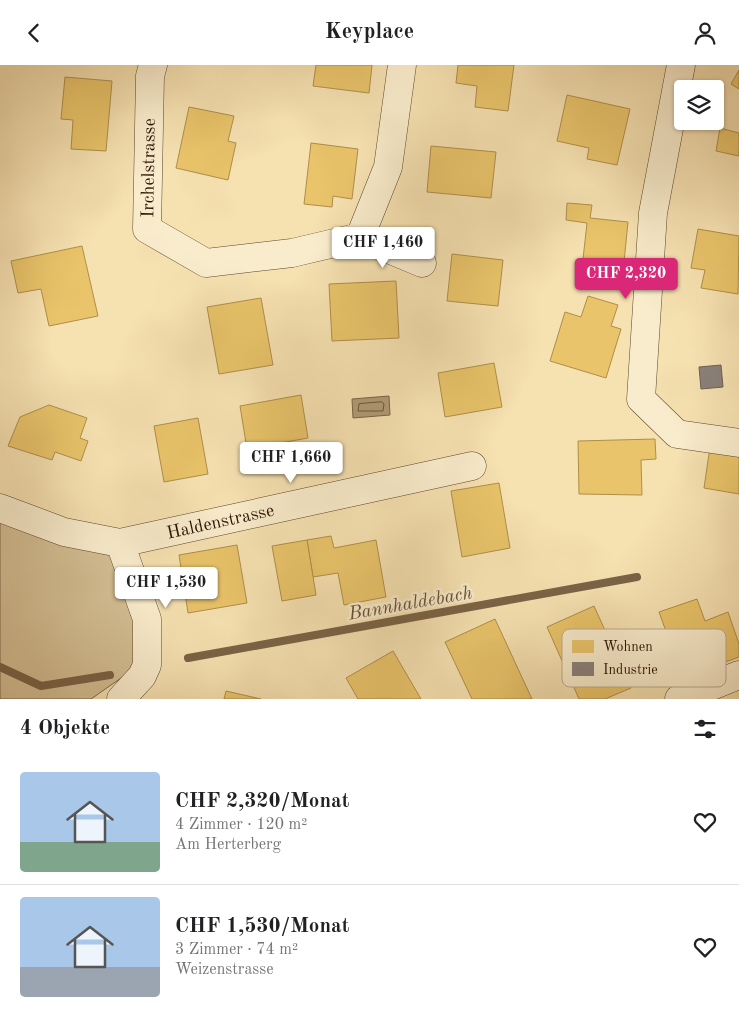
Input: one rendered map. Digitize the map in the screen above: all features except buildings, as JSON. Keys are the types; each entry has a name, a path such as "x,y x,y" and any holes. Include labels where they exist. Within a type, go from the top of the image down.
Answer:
{"street":[{"name":"Irchelstrasse","path":"153,65 150,76 147,229 206,263 292,253 360,237"},
{"path":"402,65 388,167 360,237 422,263"},
{"path":"681,65 653,213 641,399 677,434 739,443"},
{"name":"Haldenstrasse","path":"0,508 64,532 120,543 472,466"},
{"path":"120,543 146,619 147,665 142,676 121,699"},
{"path":"726,680 739,675"},
{"path":"679,699 709,687"}],"shaded area":[{"path":"0,508 120,543 147,665 124,676 91,699 0,699"}],"water":[{"path":"389,396 390,415 353,418 352,399"}],"waterway":[{"name":"Bannhaldebach","path":"188,658 637,577"},
{"name":"Bannhaldebach","path":"0,667 41,686 110,675"}]}
